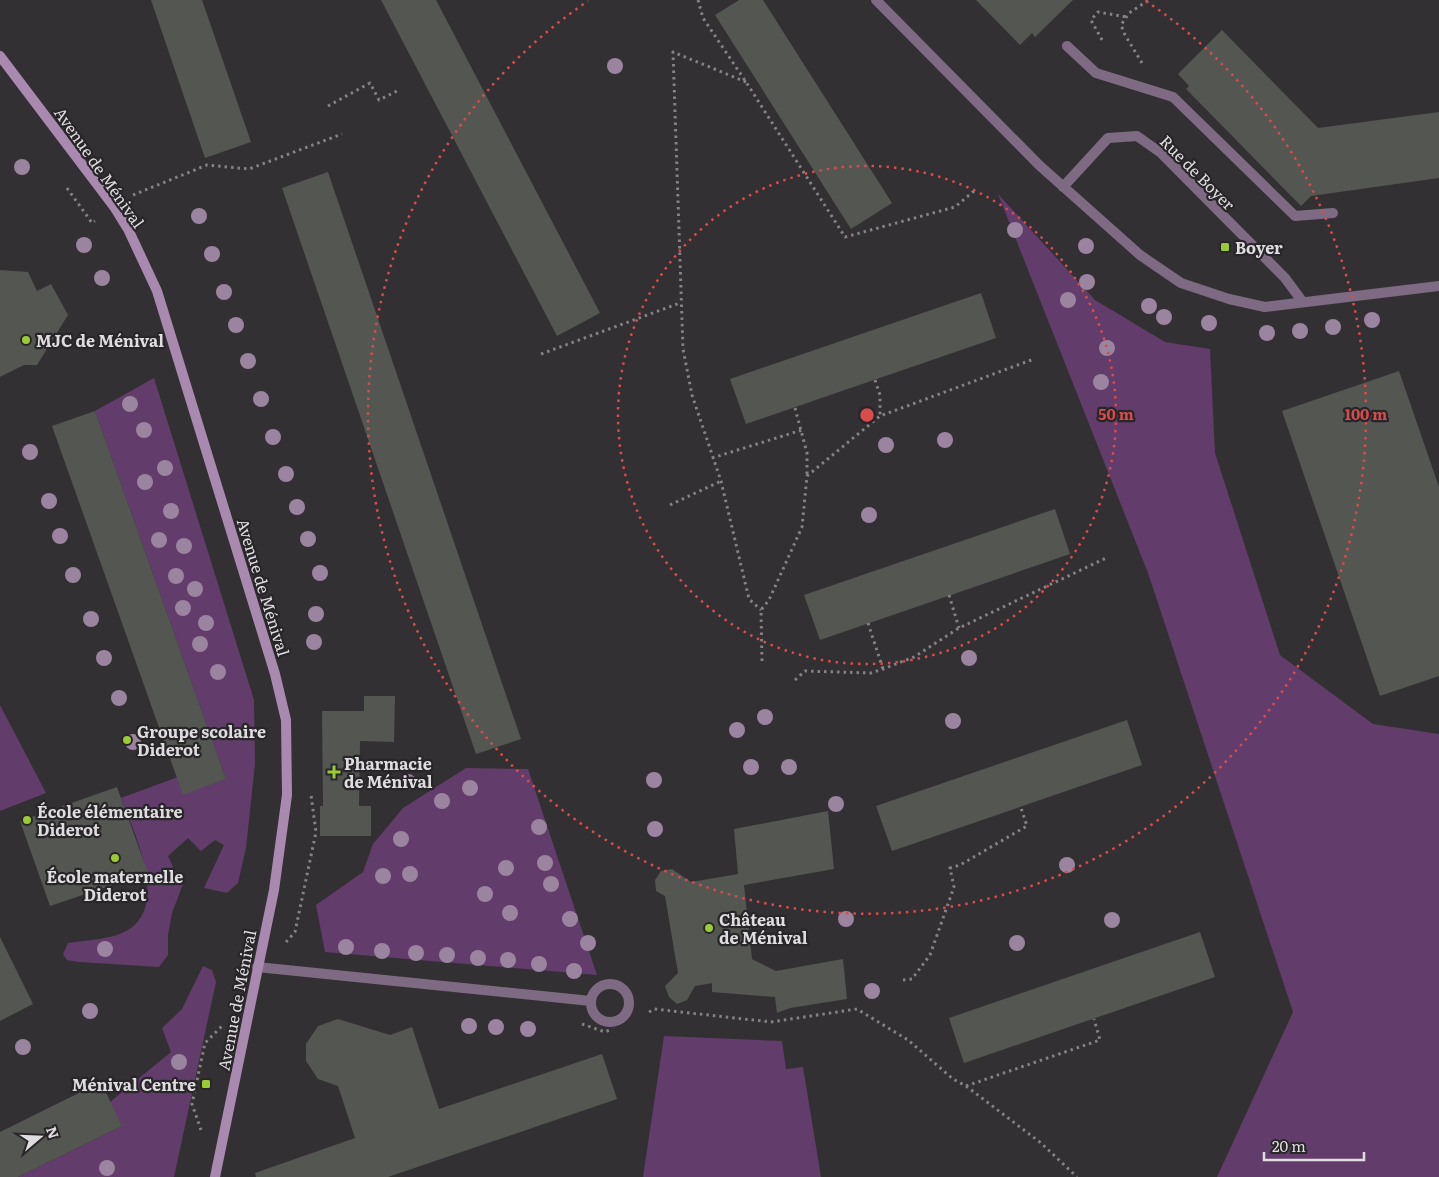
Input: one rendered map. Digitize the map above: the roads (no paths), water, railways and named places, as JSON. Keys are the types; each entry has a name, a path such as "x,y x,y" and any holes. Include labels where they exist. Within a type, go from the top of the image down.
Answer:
{"main road":[{"name":"Avenue de Ménival","path":"0,56 114,208 128,229 157,291 274,674 286,720 287,795 280,852 215,1177"}],"street":[{"path":"876,0 1064,187 1140,255 1181,283 1229,299 1265,306 1439,286"},
{"path":"1066,46 1096,73 1173,97 1294,216 1333,213"},
{"name":"Rue de Boyer","path":"1064,187 1108,138 1137,136 1161,153 1285,278 1302,301"},
{"path":"257,967 591,1001"}],"place":[{"name":"Boyer","path":"1225,247"},
{"name":"MJC de Ménival","path":"26,340"},
{"name":"Groupe scolaire Diderot","path":"127,740"},
{"name":"Pharmacie de Ménival","path":"334,772"},
{"name":"École élémentaire Diderot","path":"27,820"},
{"name":"École maternelle Diderot","path":"115,858"},
{"name":"Château de Ménival","path":"709,928"},
{"name":"Ménival Centre","path":"206,1084"}]}
